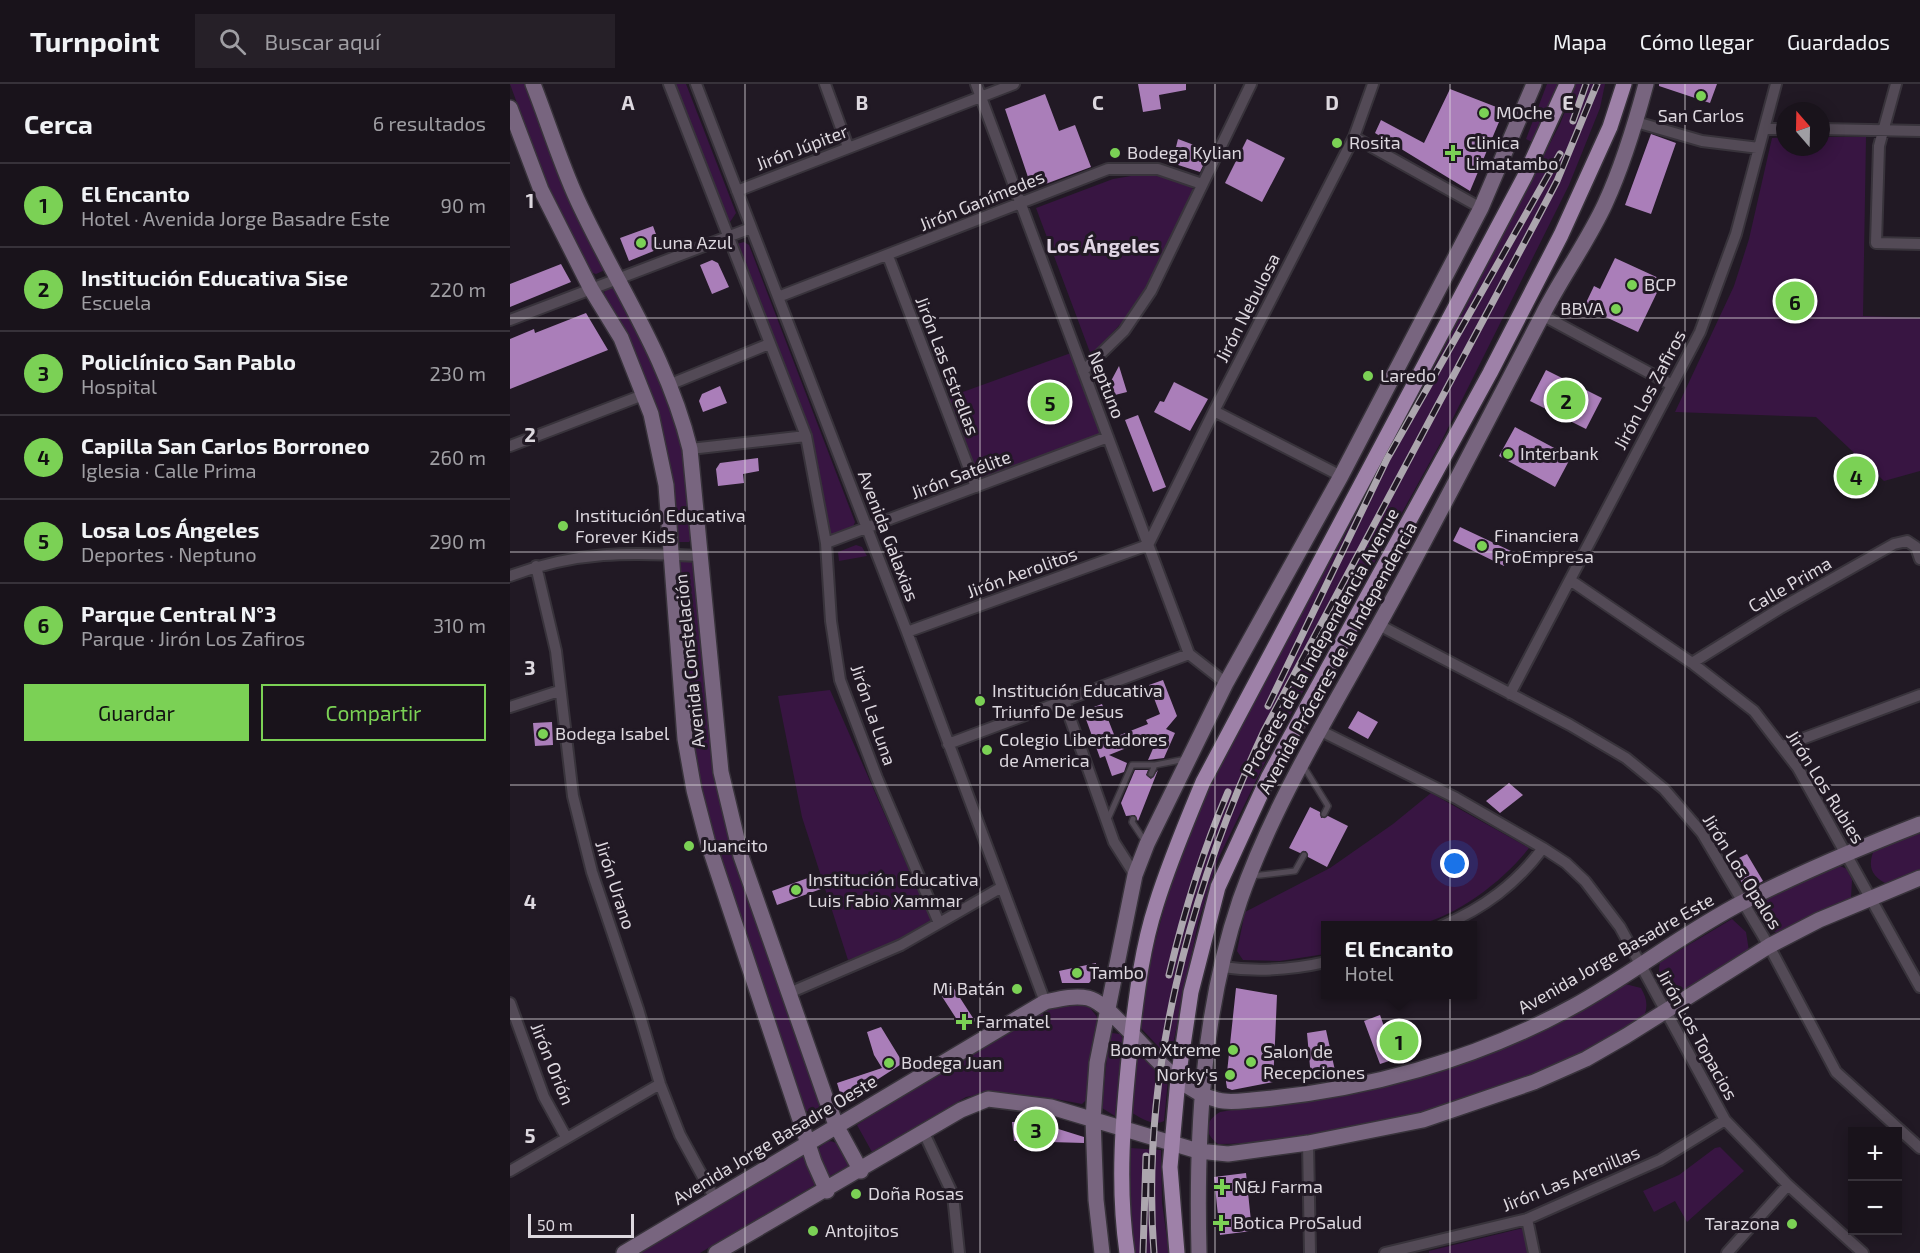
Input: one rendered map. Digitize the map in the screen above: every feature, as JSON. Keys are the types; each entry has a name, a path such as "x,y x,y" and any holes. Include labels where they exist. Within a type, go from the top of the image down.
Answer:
{"main road":[{"name":"Avenida Constelación","path":"533,84 576,198 648,333 671,384 690,449 721,772 741,856 837,1127 861,1171"},
{"path":"1102,1253 1096,1200 1093,1119 1097,1063 1136,874 1147,844 1226,683 1341,476 1481,208 1534,84"},
{"name":"Proceres de la Independencia Avenue","path":"1126,1253 1121,1182 1122,1127 1132,1033 1141,973 1155,908 1174,851 1203,782 1520,186 1567,84"},
{"name":"Proceres de la Independencia Avenue","path":"1177,1253 1171,1185 1178,1079 1191,992 1218,886 1239,836 1269,776 1485,382 1561,235 1611,127 1624,84"},
{"name":"Avenida Próceres de la Independencia","path":"1199,1253 1198,1151 1202,1095 1222,967 1241,898 1281,801 1379,625 1506,388 1542,315 1604,207 1636,122 1646,84"},
{"name":"Avenida Constelación","path":"510,108 541,190 591,289 621,338 651,414 666,485 685,739 694,790 713,858 809,1144 827,1191"},
{"name":"Avenida Jorge Basadre Este","path":"1132,1033 1178,1079 1202,1095 1224,1101 1328,1090 1394,1077 1463,1056 1539,1024 1743,902 1846,853 1920,824"},
{"path":"716,1253 827,1191 961,1110 988,1099 1051,1107 1198,1151 1228,1154 1308,1143 1423,1120 1506,1092 1586,1059 1768,946 1871,897 1920,878"},
{"name":"Avenida Jorge Basadre Oeste","path":"624,1253 1045,1002 1069,997 1090,998 1132,1033"}],"street":[{"path":"669,84 806,436 690,449"},
{"name":"Avenida Galaxias","path":"696,84 907,632 1045,1002"},
{"path":"825,84 848,147"},
{"name":"Neptuno","path":"976,84 1189,654"},
{"name":"Jirón Júpiter","path":"737,191 1014,84"},
{"path":"1083,371 1110,347 1138,312 1251,84"},
{"name":"Jirón Nebulosa","path":"1148,545 1353,137 1373,84"},
{"name":"Jirón Los Zafiros","path":"1510,694 1700,332 1719,285 1760,148 1776,84"},
{"path":"1896,84 1879,146 1876,243 1920,244"},
{"path":"1636,122 1702,141 1760,148"},
{"path":"1764,129 1776,129"},
{"path":"1830,129 1920,131"},
{"path":"1353,137 1481,208"},
{"name":"Jirón Ganímedes","path":"778,297 1108,169 1158,169 1202,184"},
{"path":"510,320 751,228"},
{"name":"Jirón Las Estrellas","path":"888,256 976,487"},
{"path":"1542,315 1672,385"},
{"path":"671,384 770,344"},
{"path":"510,446 644,395"},
{"path":"1214,411 1341,476"},
{"name":"Jirón La Luna","path":"806,436 826,543 831,621 840,680 877,778 939,923"},
{"name":"Jirón Satélite","path":"826,543 1108,437"},
{"name":"Calle Prima","path":"1692,663 1894,543 1907,541 1916,547 1920,559"},
{"name":"Jirón Aerolitos","path":"907,632 1148,545"},
{"path":"510,576 536,566 578,556 671,554 699,556"},
{"name":"Jirón Urano","path":"536,566 556,651 559,692 579,827 660,1084 680,1135 715,1199"},
{"name":"Jirón Los Rubies","path":"1570,580 1692,663 1754,711 1783,746 1846,853 1920,987"},
{"name":"Jirón Los Opalos","path":"1379,625 1580,731 1650,775 1702,834 1768,946 1836,1072 1920,1148"},
{"path":"948,744 1189,654 1226,683"},
{"path":"510,706 559,692"},
{"path":"1783,746 1920,695"},
{"path":"1065,701 1114,842 1136,874"},
{"name":"Jirón Los Topacios","path":"1319,730 1439,788 1566,862 1603,902 1666,1010 1725,1120 1788,1185 1863,1253"},
{"path":"1452,921 1503,892 1543,848"},
{"path":"789,993 901,945 1002,887"},
{"path":"1222,967 1279,970 1321,963"},
{"name":"Jirón Orión","path":"510,1003 544,1097 567,1137"},
{"path":"510,1040 521,1034"},
{"path":"510,1171 660,1084"},
{"name":"Jirón Las Arenillas","path":"1385,1253 1418,1250 1527,1219 1660,1160 1725,1120"},
{"path":"924,1133 953,1195 958,1252"},
{"path":"1308,1143 1310,1253"},
{"path":"1727,1253 1788,1185"},
{"path":"1527,1219 1534,1253"}],"lane":[{"path":"1107,821 1131,765 1155,765 1188,758"},
{"path":"1301,763 1328,806 1324,814"},
{"path":"1151,774 1155,765"},
{"path":"1133,819 1132,822 1147,844"},
{"path":"1250,876 1295,871 1304,855"}],"shaded area":[{"path":"510,84 526,84 605,270 596,274 590,272 545,180"},
{"path":"674,84 686,84 736,213 730,222 725,220"},
{"path":"1547,84 1559,84 1536,144 1526,139"},
{"path":"1576,84 1605,84 1600,108 1569,185 1441,442 1274,744 1218,859 1198,923 1170,1059 1139,1026 1153,950 1180,854 1211,785 1266,678 1390,453 1560,124"},
{"path":"1830,137 1866,137 1863,316 1920,318 1920,471 1884,481 1816,417 1675,412 1734,286 1749,239 1772,138 1776,138 1776,156 1830,156"},
{"path":"1143,174 1184,180 1192,185 1193,191 1147,287 1129,315 1091,355 1036,208 1113,179"},
{"path":"744,242 749,245 855,522 852,529 833,536 828,530 813,443 736,248 737,244"},
{"path":"615,287 640,328 683,439 693,536 689,542 679,542 676,538 670,466 650,393 624,332 604,293 606,289"},
{"path":"1071,353 1105,434 978,480 949,397"},
{"path":"856,545 862,547 867,556 839,561 838,552"},
{"path":"681,560 695,563 716,770 822,1101 819,1108 811,1112 804,1110 720,859 700,788 691,740 678,564"},
{"path":"830,690 931,920 888,945 848,960 802,817 778,696"},
{"path":"1431,793 1529,848 1506,873 1479,895 1433,920 1321,921 1321,955 1280,961 1243,960 1237,951 1245,912 1330,868 1393,824"},
{"path":"1920,830 1920,872 1889,885 1883,882 1872,870 1871,860 1875,847"},
{"path":"1835,864 1847,869 1852,880 1851,898 1779,934 1770,930 1758,911 1760,901"},
{"path":"1732,919 1746,932 1749,951 1681,993 1662,983 1659,974 1660,962"},
{"path":"1625,984 1641,988 1646,1002 1644,1017 1576,1057 1471,1098 1388,1121 1304,1137 1218,1144 1208,1131 1211,1119 1220,1112 1374,1086 1604,996"},
{"path":"1048,1004 1087,1004 1097,1017 1092,1094 1082,1104 1009,1094 966,1097 872,1152 857,1125 939,1070"},
{"path":"1112,1033 1120,1034 1123,1039 1115,1116 1102,1108 1109,1036"},
{"path":"1138,1053 1168,1080 1164,1121 1160,1123 1147,1121 1130,1112 1134,1058"},
{"path":"827,1141 839,1146 850,1165 830,1176 824,1172 816,1156 819,1148"},
{"path":"1720,1147 1744,1171 1687,1222 1675,1201 1654,1212 1643,1191 1679,1175 1715,1148"},
{"path":"1130,1148 1161,1150 1162,1203 1169,1253 1135,1253 1129,1211"},
{"path":"801,1155 808,1160 818,1183 700,1253 635,1253"},
{"path":"1523,1228 1528,1253 1429,1253 1429,1251"}],"building":[{"path":"1138,84 1186,84 1186,90 1159,95 1161,109 1143,112"},
{"name":"San Carlos","path":"1659,84 1717,84 1710,103 1659,86"},
{"path":"1450,89 1504,110 1470,191 1375,133 1381,120 1424,143"},
{"path":"1045,94 1059,131 1075,125 1091,167 1032,189 1005,109"},
{"path":"1651,134 1676,143 1651,214 1625,205"},
{"path":"1178,139 1210,151 1200,172 1172,163"},
{"path":"1247,139 1285,158 1262,202 1225,183"},
{"name":"Luna Azul","path":"653,226 661,248 629,261 620,238"},
{"path":"1615,258 1663,280 1638,332 1584,307 1594,286 1600,289"},
{"path":"712,260 718,263 729,287 712,294 700,265"},
{"path":"561,264 571,282 510,307 510,284"},
{"path":"586,313 608,350 510,389 510,339 534,329 535,333"},
{"path":"1119,366 1127,392 1115,395 1111,381"},
{"path":"1546,370 1602,398 1586,429 1530,401"},
{"path":"1174,382 1208,399 1190,431 1154,412 1160,401 1164,402"},
{"path":"720,386 727,403 703,412 699,401 702,394"},
{"path":"1138,415 1166,487 1153,492 1125,420"},
{"path":"1515,427 1571,457 1555,487 1499,456"},
{"path":"1854,453 1875,473 1855,494 1841,482 1844,478 1837,472"},
{"path":"758,458 759,471 743,474 744,483 718,486 716,469 720,463"},
{"name":"Financiera ProEmpresa","path":"1460,527 1511,551 1504,566 1453,541"},
{"path":"1163,680 1177,716 1166,729 1175,733 1164,758 1148,760 1159,735 1109,755 1127,763 1124,772 1112,776 1105,756 1100,758 1083,711 1102,704 1115,737 1148,724 1146,720 1160,714 1149,685"},
{"path":"1358,711 1378,722 1368,739 1348,728"},
{"name":"Bodega Isabel","path":"552,722 553,745 535,746 533,723"},
{"path":"1135,770 1148,770 1146,775 1151,779 1158,770 1138,821 1135,815 1126,816 1121,803"},
{"path":"1509,783 1523,795 1500,813 1486,801"},
{"path":"1310,807 1320,812 1321,818 1328,816 1348,826 1327,867 1308,857 1306,851 1300,853 1289,848"},
{"path":"1747,854 1763,881 1752,887 1750,883 1742,883 1731,862"},
{"name":"Institución Educativa Luis Fabio Xammar","path":"816,875 821,889 777,905 772,891"},
{"name":"Tambo","path":"1096,963 1095,976 1089,983 1062,983 1059,971"},
{"path":"953,987 975,1021 963,1029 941,995"},
{"path":"1236,988 1277,995 1273,1082 1232,1090 1227,1088 1226,1082"},
{"path":"1380,1015 1385,1029 1401,1023 1413,1053 1380,1064 1364,1021"},
{"path":"881,1027 903,1063 849,1098 840,1093 837,1083 882,1068 874,1055 867,1032"},
{"path":"1326,1030 1336,1075 1311,1078 1307,1033"},
{"path":"1012,1122 1036,1122 1084,1137 1084,1143 1014,1141"},
{"path":"1246,1173 1252,1231 1220,1235 1214,1177"}],"railway":[{"path":"1573,121 1586,84"},
{"path":"1154,1253 1152,1186 1155,1119 1163,1052 1176,985 1193,919 1237,792 1264,731 1557,181 1597,84"},
{"path":"1268,706 1387,459 1560,154"},
{"path":"1169,975 1194,882 1228,792"},
{"path":"1143,1253 1146,1156"}],"place":[{"name":"San Carlos","path":"1701,96"},
{"name":"MOche","path":"1484,113"},
{"name":"Rosita","path":"1337,143"},
{"name":"Bodega Kylian","path":"1115,153"},
{"name":"Clinica Limatambo","path":"1453,153"},
{"name":"Luna Azul","path":"641,243"},
{"name":"BCP","path":"1632,285"},
{"name":"Parque Central N°3","path":"1795,301"},
{"name":"BBVA","path":"1616,309"},
{"name":"Laredo","path":"1368,376"},
{"name":"Institución Educativa Sise","path":"1566,400"},
{"name":"Losa Los Ángeles","path":"1050,402"},
{"name":"Interbank","path":"1508,454"},
{"name":"Capilla San Carlos Borroneo","path":"1856,476"},
{"name":"Institución Educativa Forever Kids","path":"563,526"},
{"name":"Financiera ProEmpresa","path":"1482,546"},
{"name":"Institución Educativa Triunfo De Jesus","path":"980,701"},
{"name":"Bodega Isabel","path":"543,734"},
{"name":"Colegio Libertadores de America","path":"987,750"},
{"name":"Juancito","path":"689,846"},
{"name":"Institución Educativa Luis Fabio Xammar","path":"796,890"},
{"name":"Tambo","path":"1077,973"},
{"name":"Mi Batán","path":"1017,989"},
{"name":"Farmatel","path":"964,1022"},
{"name":"El Encanto","path":"1399,1041"},
{"name":"Boom Xtreme","path":"1233,1050"},
{"name":"Salon de Recepciones","path":"1251,1062"},
{"name":"Bodega Juan","path":"889,1063"},
{"name":"Norky's","path":"1230,1075"},
{"name":"Policlínico San Pablo","path":"1036,1129"},
{"name":"N&J Farma","path":"1222,1187"},
{"name":"Doña Rosas","path":"856,1194"},
{"name":"Botica ProSalud","path":"1221,1223"},
{"name":"Tarazona","path":"1792,1224"},
{"name":"Antojitos","path":"813,1231"}],"district":[{"name":"Los Ángeles","path":"1103,246"}]}
